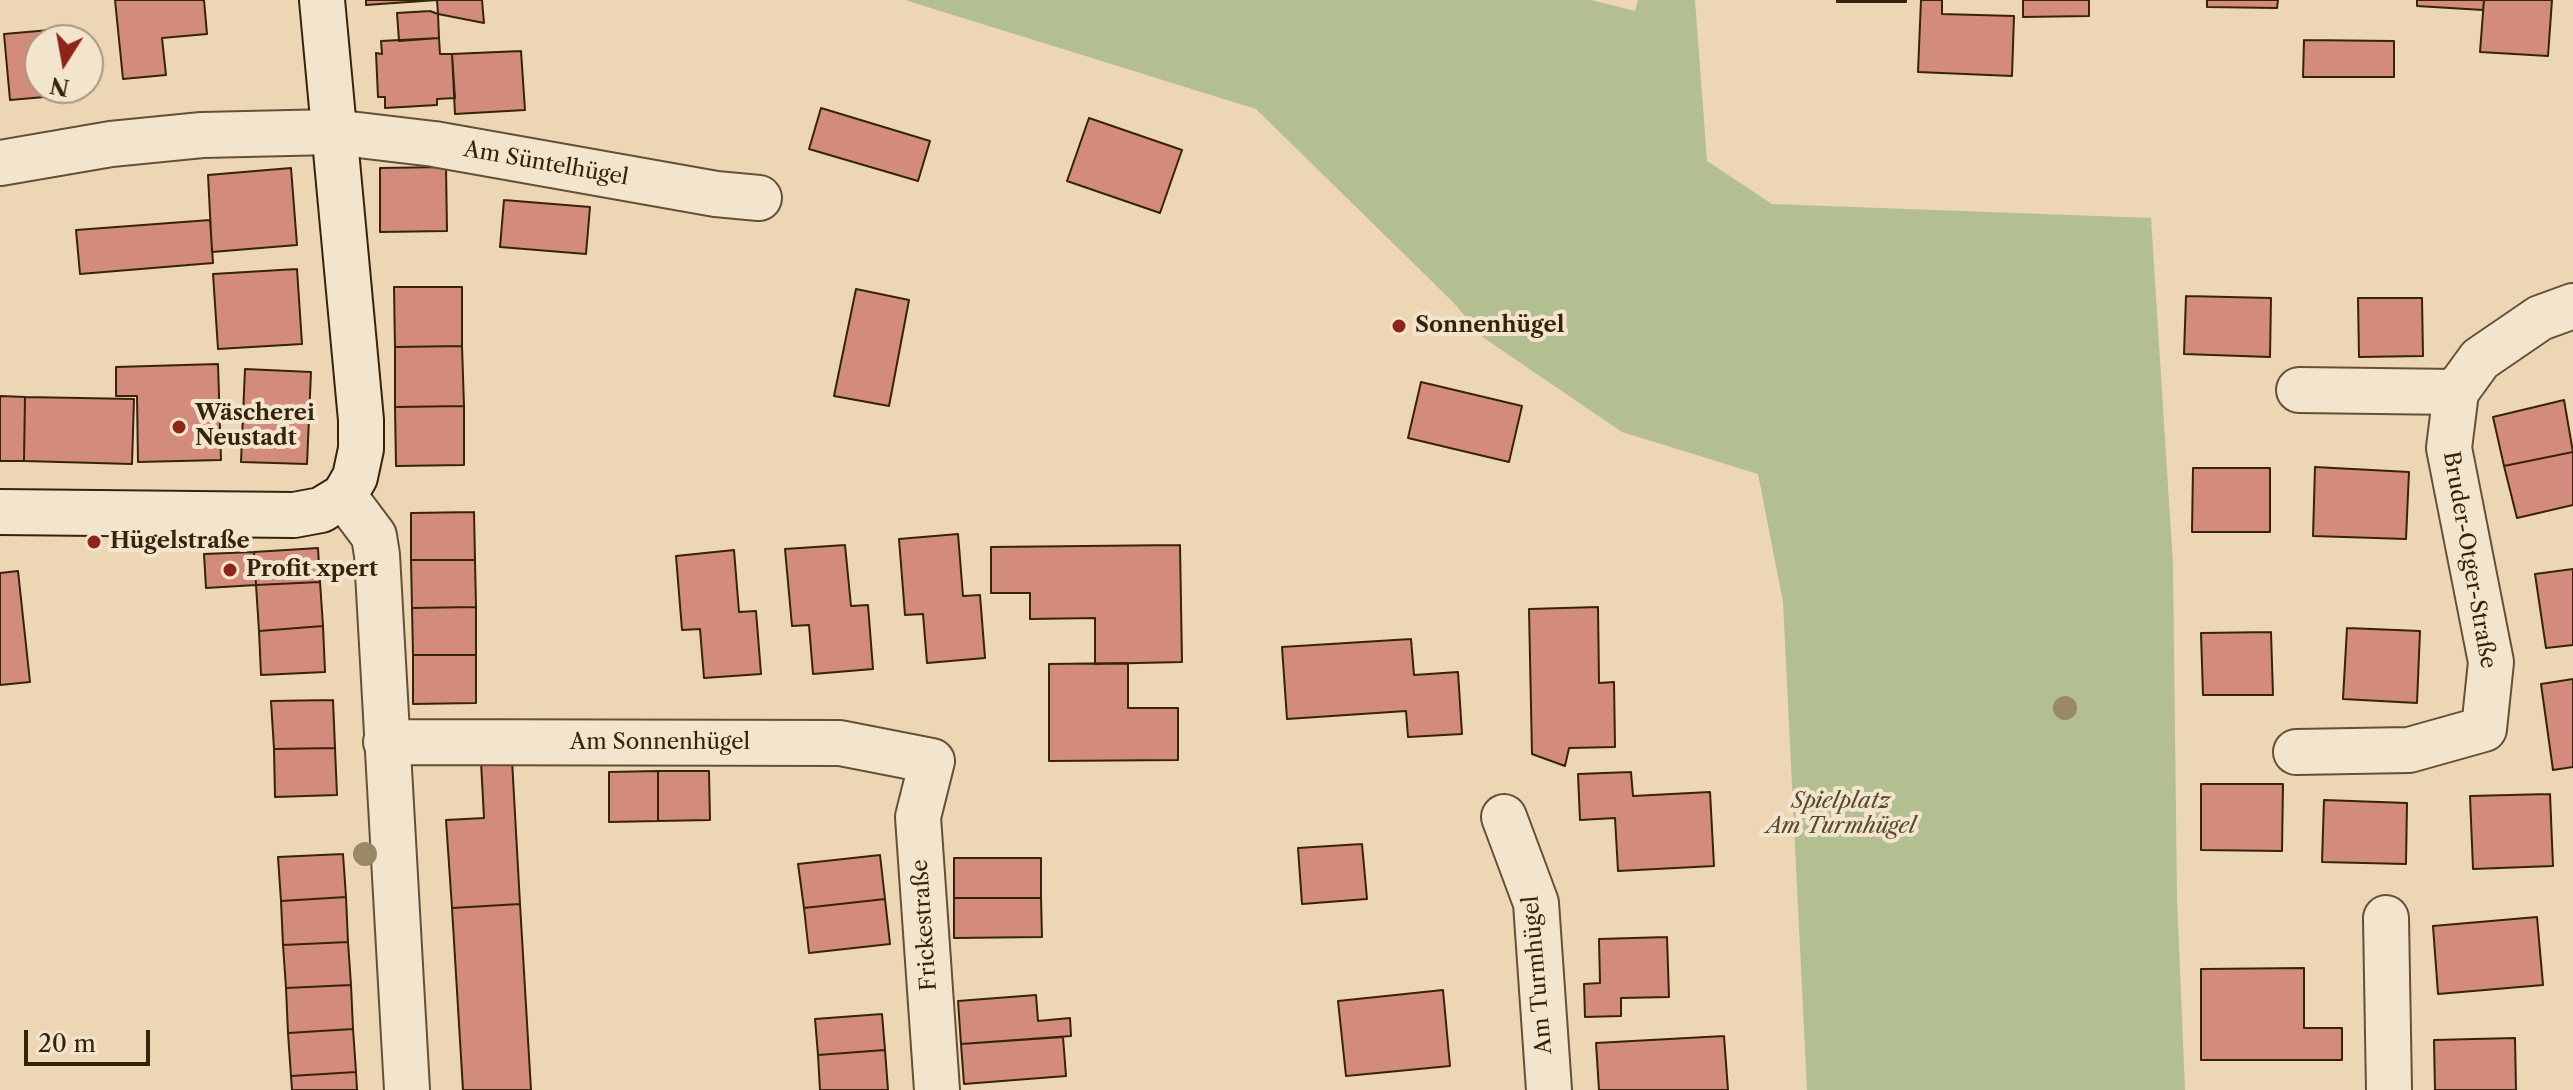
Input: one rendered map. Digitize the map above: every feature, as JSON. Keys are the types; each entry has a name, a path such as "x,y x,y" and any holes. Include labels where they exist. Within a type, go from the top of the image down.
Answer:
{"street":[{"path":"0,512 294,515 321,510 344,496 355,477 361,449 361,420 322,0"},
{"name":"Am Süntelhügel","path":"0,163 111,144 202,135 333,132 434,144 716,194 759,198"},
{"name":"Bruder-Otger-Straße","path":"2296,752 2409,750 2484,729 2491,662 2449,448 2456,392 2480,359 2540,318 2573,306"},
{"path":"2299,390 2456,392"},
{"path":"344,496 374,536 407,1090"},
{"name":"Am Sonnenhügel","path":"386,742 840,743 932,761"},
{"name":"Frickestraße","path":"932,761 918,817 937,1090"},
{"name":"Am Turmhügel","path":"1504,817 1536,903 1549,1090"},
{"path":"2386,918 2389,1090"}],"green space":[{"name":"Spielplatz Am Turmhügel","path":"905,0 1591,0 1635,11 1638,0 1695,0 1707,161 1772,204 2151,218 2173,565 2177,898 2185,1090 1807,1090 1783,602 1758,474 1622,432 1481,336 1454,303 1256,109"}],"building":[{"path":"115,0 204,0 207,34 162,38 166,75 123,79"},
{"path":"366,0 437,0 366,5"},
{"path":"437,0 482,0 484,23 438,14"},
{"path":"1906,0 1906,2 1837,2"},
{"path":"1921,0 1942,0 1942,14 2014,16 2012,76 1918,72"},
{"path":"2023,0 2089,0 2089,16 2023,17"},
{"path":"2207,0 2278,0 2277,8 2207,7"},
{"path":"2417,0 2484,0 2483,10 2417,6"},
{"path":"2484,0 2552,0 2548,56 2480,52"},
{"path":"430,11 438,14 439,38 399,41 397,13"},
{"path":"24,32 24,99 10,100 4,34"},
{"path":"439,38 440,54 452,54 455,98 437,99 437,105 385,108 385,97 378,97 376,53 382,54 381,41"},
{"path":"2304,40 2394,41 2394,77 2303,77"},
{"path":"521,51 525,110 455,114 452,54"},
{"path":"821,108 930,141 918,181 809,149"},
{"path":"1089,118 1182,150 1160,213 1067,181"},
{"path":"446,167 447,231 380,232 380,168"},
{"path":"291,168 297,245 212,252 208,175"},
{"path":"504,200 590,207 586,254 500,247"},
{"path":"210,220 213,263 80,274 76,230"},
{"path":"297,269 302,344 218,349 213,274"},
{"path":"394,287 462,287 462,346 395,347"},
{"path":"856,289 909,300 889,406 834,396"},
{"path":"2186,296 2271,298 2270,357 2184,354"},
{"path":"2358,298 2422,298 2423,356 2359,357"},
{"path":"462,346 464,406 395,407 395,347"},
{"path":"218,364 221,460 138,462 137,396 116,396 116,367"},
{"path":"245,369 311,372 307,464 241,462"},
{"path":"1421,382 1522,406 1509,462 1408,438"},
{"path":"0,396 25,397 24,461 0,461"},
{"path":"25,397 134,399 132,464 24,461"},
{"path":"2564,400 2573,452 2504,466 2493,417"},
{"path":"464,406 464,465 396,466 395,407"},
{"path":"2573,452 2573,505 2517,518 2504,466"},
{"path":"2315,467 2409,472 2406,539 2313,536"},
{"path":"2193,468 2270,468 2270,532 2192,532"},
{"path":"474,512 475,560 411,560 411,513"},
{"path":"958,534 963,596 980,595 985,658 927,663 923,614 905,615 899,539"},
{"path":"845,545 851,606 868,605 873,669 813,674 809,625 792,626 785,549"},
{"path":"1180,545 1182,662 1095,664 1095,618 1030,619 1030,593 991,593 991,547"},
{"path":"318,548 320,582 256,585 254,552"},
{"path":"734,550 739,612 756,611 761,674 704,678 700,629 682,630 676,556"},
{"name":"Profit xpert","path":"254,552 256,585 206,588 204,554"},
{"path":"411,560 475,560 476,607 412,608"},
{"path":"2573,569 2573,645 2546,648 2535,574"},
{"path":"18,571 30,682 0,685 0,573"},
{"path":"320,582 323,626 259,631 256,585"},
{"path":"476,607 476,655 413,655 412,608"},
{"path":"1598,607 1599,683 1614,682 1615,747 1569,748 1565,766 1532,754 1529,609"},
{"path":"323,626 325,672 261,675 259,631"},
{"path":"2347,628 2420,631 2417,703 2343,699"},
{"path":"2271,632 2273,695 2203,695 2201,633"},
{"path":"1411,639 1414,675 1458,672 1462,734 1408,737 1406,711 1287,719 1282,647"},
{"path":"413,655 476,655 476,703 413,704"},
{"path":"1128,663 1128,708 1178,708 1178,760 1049,761 1049,664"},
{"path":"2573,679 2573,767 2553,770 2541,684"},
{"path":"333,700 335,748 274,749 271,701"},
{"path":"335,748 337,795 275,797 274,749"},
{"path":"512,760 520,904 452,908 446,820 484,818 481,762"},
{"path":"658,771 709,771 710,820 658,821"},
{"path":"658,771 658,821 609,822 609,772"},
{"path":"1631,772 1633,796 1710,792 1714,866 1618,871 1615,818 1580,820 1578,774"},
{"path":"2201,784 2283,784 2282,851 2201,850"},
{"path":"2550,794 2553,866 2473,869 2470,796"},
{"path":"2324,800 2407,803 2406,864 2322,862"},
{"path":"1362,844 1367,899 1302,904 1298,848"},
{"path":"343,854 346,897 281,901 278,857"},
{"path":"880,855 885,899 804,908 798,864"},
{"path":"954,858 1041,858 1041,898 954,898"},
{"path":"346,897 348,942 283,945 281,901"},
{"path":"954,898 1041,898 1042,937 954,938"},
{"path":"885,899 890,944 809,953 804,908"},
{"path":"520,904 531,1090 463,1090 452,908"},
{"path":"2537,917 2543,985 2438,994 2433,926"},
{"path":"1667,937 1669,997 1621,998 1621,1016 1585,1017 1584,984 1600,983 1599,939"},
{"path":"348,942 351,985 286,988 283,945"},
{"path":"2304,968 2304,1028 2342,1028 2342,1060 2201,1060 2201,969"},
{"path":"351,985 353,1029 288,1033 286,988"},
{"path":"1443,990 1450,1066 1346,1076 1338,1001"},
{"path":"1036,995 1038,1021 1070,1018 1071,1036 961,1044 958,1001"},
{"path":"882,1014 885,1050 818,1055 815,1019"},
{"path":"353,1029 356,1072 291,1076 288,1033"},
{"path":"1724,1036 1728,1090 1599,1090 1596,1043"},
{"path":"1063,1037 1066,1076 964,1084 961,1044"},
{"path":"2515,1038 2516,1090 2435,1090 2434,1040"},
{"path":"885,1050 888,1090 820,1090 818,1055"},
{"path":"356,1072 357,1090 292,1090 291,1076"}],"place":[{"name":"Sonnenhügel","path":"1399,326"},
{"name":"Wäscherei Neustadt","path":"179,427"},
{"name":"Hügelstraße","path":"94,542"},
{"name":"Profit xpert","path":"230,570"}]}
